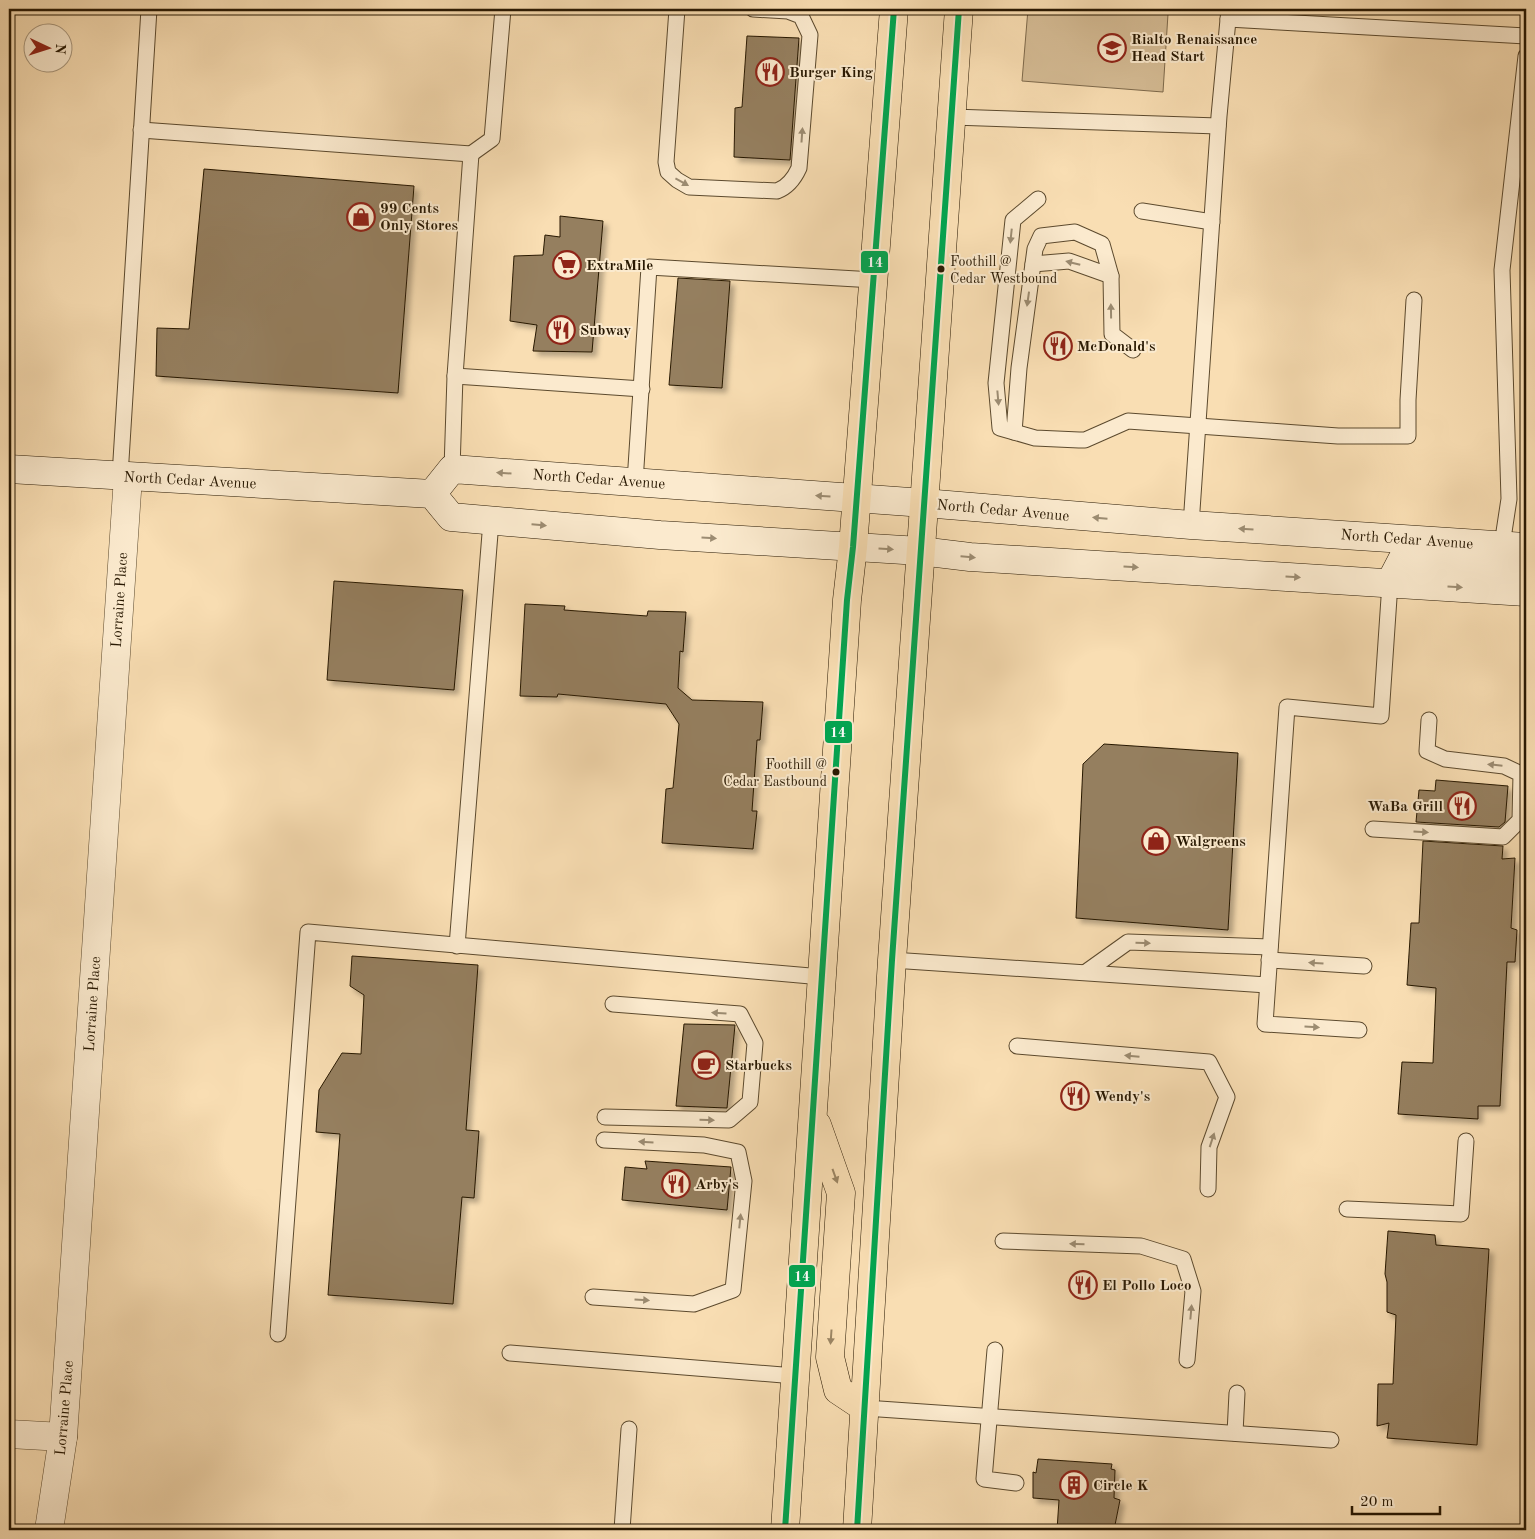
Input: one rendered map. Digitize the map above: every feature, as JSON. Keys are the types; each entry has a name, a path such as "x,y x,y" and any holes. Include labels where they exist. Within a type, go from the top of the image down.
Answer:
{"main road":[{"path":"785,1530 847,600 857,498 894,9"},
{"path":"857,1530 892,960 920,551 953,117 959,9"},
{"name":"North Cedar Avenue","path":"9,469 432,494"},
{"path":"452,469 432,494 451,517 660,535 920,551 970,557 1526,592"},
{"name":"North Cedar Avenue","path":"452,469 924,503 1192,525 1514,546"},
{"name":"Lorraine Place","path":"49,1530 63,1436 124,477"},
{"path":"1390,583 1403,558 1526,566"},
{"path":"813,1114 842,1193 830,1357 838,1390 865,1408"},
{"path":"9,1434 63,1436"}],"lane":[{"path":"124,477 141,130 149,9"},
{"path":"141,130 471,154 492,139 503,9"},
{"path":"677,9 668,124 666,162 668,172 689,187 777,191 784,188 794,179 799,168 810,35 801,16 788,11 753,9"},
{"path":"1192,525 1218,126 1228,14 1526,36"},
{"path":"1514,546 1509,500 1502,270 1526,56"},
{"path":"953,117 1218,126"},
{"path":"452,469 455,376 471,154"},
{"path":"1038,199 1013,220 996,383 1000,428 1035,438 1085,440 1128,420 1338,436 1408,436 1408,400 1414,300"},
{"path":"1142,211 1212,222"},
{"path":"1014,432 1019,368 1035,249 1041,236 1075,232 1102,244 1111,276 1112,334 1133,350"},
{"path":"1033,264 1069,261 1111,276"},
{"path":"635,482 649,267 874,280"},
{"path":"455,376 642,389"},
{"path":"457,946 491,521"},
{"path":"1359,1030 1265,1024 1267,986 1287,708 1381,716 1390,583"},
{"path":"1373,829 1503,837 1520,820 1521,774 1504,766 1445,759 1427,751 1430,720"},
{"path":"278,1334 308,932 822,977"},
{"path":"1086,972 1128,942 1270,953 1364,966"},
{"path":"892,960 1267,986"},
{"path":"605,1116 729,1120 750,1102 755,1043 740,1014 613,1004"},
{"path":"1017,1046 1209,1062 1227,1097 1209,1147 1208,1189"},
{"path":"593,1298 694,1304 733,1290 744,1181 738,1152 704,1145 604,1140"},
{"path":"1347,1209 1461,1214 1466,1142"},
{"path":"1003,1241 1141,1246 1184,1259 1193,1291 1187,1360"},
{"path":"994,1350 984,1479 1016,1483"},
{"path":"510,1353 795,1376"},
{"path":"1235,1433 1237,1393"},
{"path":"865,1408 1331,1440"},
{"path":"622,1530 629,1429"}],"shaded area":[{"name":"Rialto Renaissance Head Start","path":"1028,9 1081,9 1168,14 1163,92 1022,81"}],"building":[{"name":"Burger King","path":"747,36 799,38 790,160 734,157 735,108 742,107"},
{"path":"204,169 414,186 398,393 156,376 157,328 189,329"},
{"path":"560,216 603,221 592,352 533,351 537,325 510,321 514,256 543,255 545,235 560,237"},
{"path":"678,278 730,281 722,388 669,385"},
{"path":"334,581 463,590 454,690 327,680"},
{"path":"525,604 565,606 564,610 647,616 648,611 686,612 683,652 680,651 678,688 692,700 763,702 760,740 757,740 752,811 757,811 753,849 662,843 666,789 673,788 679,724 666,704 558,694 557,697 520,696"},
{"name":"Walgreens","path":"1104,744 1238,753 1228,930 1076,918 1083,764"},
{"name":"WaBa Grill","path":"1436,780 1508,786 1505,822 1499,827 1416,822 1419,790 1435,791"},
{"path":"1423,841 1503,846 1502,859 1515,858 1511,928 1517,930 1515,962 1507,962 1500,1106 1478,1106 1478,1119 1398,1114 1402,1062 1433,1063 1436,988 1407,985 1411,923 1419,923"},
{"path":"352,956 478,965 466,1130 479,1131 474,1198 462,1197 453,1304 328,1295 340,1134 316,1132 319,1090 342,1053 361,1054 364,995 350,986"},
{"name":"Starbucks","path":"684,1024 735,1025 727,1108 676,1106"},
{"name":"Arby's","path":"645,1161 731,1167 727,1210 622,1200 625,1167 647,1169"},
{"path":"1388,1231 1435,1235 1436,1245 1489,1249 1477,1445 1387,1438 1389,1423 1377,1426 1378,1384 1393,1384 1396,1315 1387,1312 1387,1282 1385,1274"},
{"name":"Circle K","path":"1038,1459 1112,1464 1111,1469 1115,1470 1114,1498 1120,1500 1114,1530 1057,1530 1059,1500 1033,1498 1033,1472 1036,1473"}],"transit line":[{"name":"14","path":"785,1530 847,600 853,547 894,9"},
{"name":"14","path":"857,1530 892,960 959,9"}],"place":[{"name":"Rialto Renaissance Head Start","path":"1112,48"},
{"name":"Burger King","path":"770,72"},
{"name":"99 Cents Only Stores","path":"361,217"},
{"name":"ExtraMile","path":"567,265"},
{"name":"Foothill @ Cedar Westbound","path":"941,269"},
{"name":"Subway","path":"561,330"},
{"name":"McDonald's","path":"1058,346"},
{"name":"Foothill @ Cedar Eastbound","path":"836,772"},
{"name":"WaBa Grill","path":"1462,806"},
{"name":"Walgreens","path":"1156,841"},
{"name":"Starbucks","path":"706,1065"},
{"name":"Wendy's","path":"1075,1096"},
{"name":"Arby's","path":"676,1184"},
{"name":"El Pollo Loco","path":"1083,1285"},
{"name":"Circle K","path":"1074,1485"}]}
